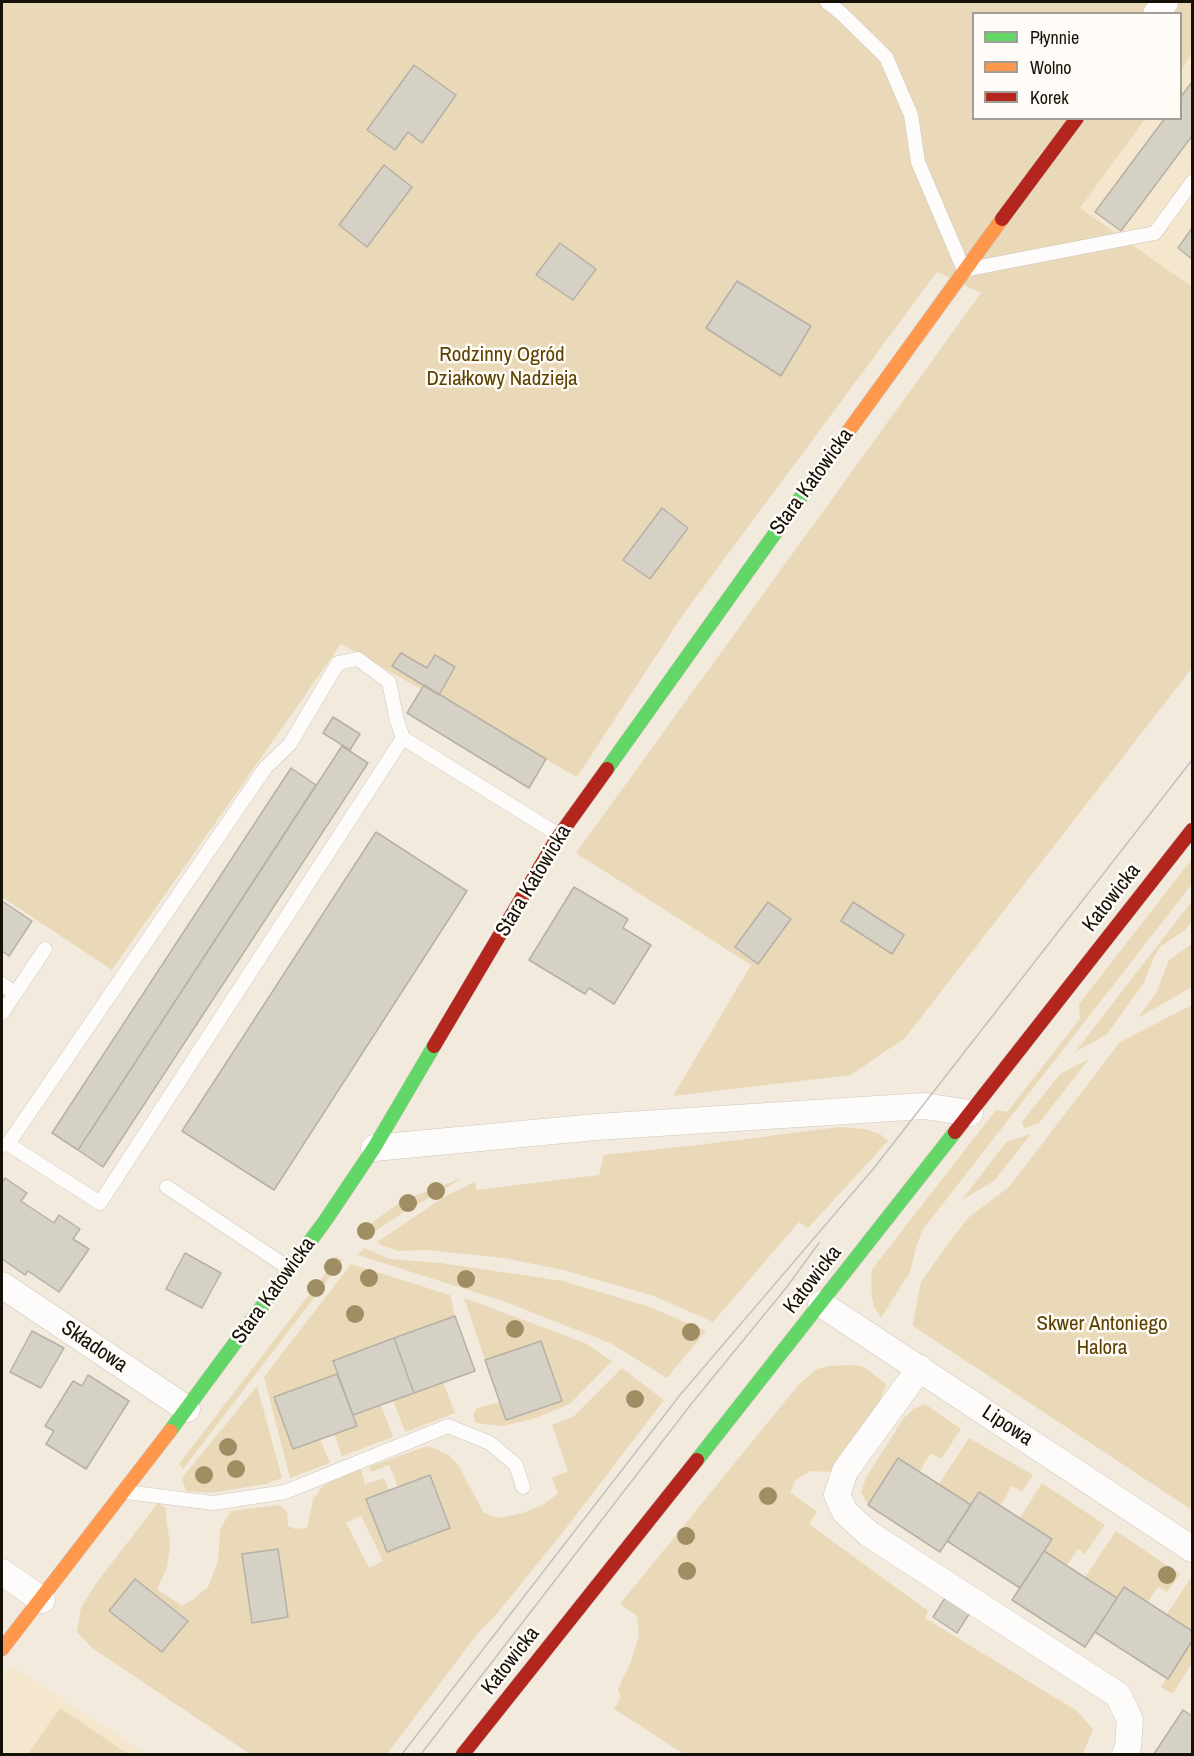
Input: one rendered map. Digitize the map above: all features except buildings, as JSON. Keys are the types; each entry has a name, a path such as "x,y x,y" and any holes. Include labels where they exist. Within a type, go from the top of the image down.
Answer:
{"street":[{"name":"Stara Katowicka","path":"2,1649 187,1409 290,1269 374,1148 560,836 964,270 1076,120"},
{"name":"Katowicka","path":"464,1755 1192,830"},
{"path":"374,1148 596,1127 924,1106 970,1113"},
{"name":"Składowa","path":"2,1285 187,1409"},
{"name":"Lipowa","path":"821,1304 1192,1549"},
{"path":"920,1368 846,1472 837,1495 845,1512 869,1534 1118,1695 1130,1720 1128,1747 1125,1755"},
{"path":"2,1572 42,1600"}],"lane":[{"path":"827,2 886,57 911,116 918,162 964,270 1155,233 1192,182"},
{"path":"403,738 100,1203 5,1144 266,767 290,744 338,663 358,659 389,682 403,738 560,836"},
{"path":"2,1013 45,949"},
{"path":"2,984 15,993"},
{"path":"168,1187 290,1269"},
{"path":"124,1492 213,1503 285,1492 448,1426 490,1443 516,1465 523,1487"}],"shaded area":[{"path":"1192,53 1192,281 1189,286 1079,208 1144,120 1182,120 1182,68"},
{"path":"12,1666 147,1754 2,1754 2,1678"}],"green space":[{"name":"Rodzinny Ogród Działkowy Nadzieja","path":"2,2 1192,2 1192,53 1182,68 1182,12 972,12 972,120 1144,120 1080,208 1189,285 1192,281 1192,668 905,1038 851,1075 673,1096 751,965 576,853 981,293 937,272 682,616 577,777 341,644 112,970 2,897"},
{"path":"1192,859 1192,884 924,1228 917,1244 910,1272 881,1318 874,1307 872,1298 873,1268 996,1110 1007,1112 1080,1019 1079,1004"},
{"path":"1192,901 1192,921 1185,930 1160,947 1144,983 1106,1035 1075,1052"},
{"path":"1192,944 1192,987 1138,1018 1157,991 1169,960"},
{"name":"Skwer Antoniego Halora","path":"1192,1005 1192,1510 913,1326 913,1323 921,1282 949,1242 969,1217 1009,1187 1120,1042"},
{"path":"1089,1059 1039,1123 1026,1128 1023,1126 1022,1122 1060,1074"},
{"path":"839,1127 865,1129 880,1134 888,1141 808,1228 799,1222 713,1322 654,1296 563,1270 504,1258 426,1250 398,1251 377,1242 444,1197 475,1182 477,1190 599,1175 604,1155"},
{"path":"1031,1134 994,1181 962,1200 1006,1142"},
{"path":"463,1178 365,1238 358,1233 403,1200"},
{"path":"364,1248 390,1259 440,1263 563,1281 650,1307 706,1331 667,1378 610,1343 503,1301 358,1255"},
{"path":"336,1256 343,1260 183,1469 179,1464 322,1278"},
{"path":"351,1264 450,1295 455,1316 333,1361 337,1374 274,1397 293,1449 320,1439 330,1463 290,1478 264,1377"},
{"path":"464,1298 585,1343 612,1361 570,1404 533,1419 502,1426 476,1423 473,1414 477,1408 500,1402 507,1420 562,1401 485,1360"},
{"path":"854,1365 864,1367 886,1384 879,1403 831,1472 811,1471 796,1480 790,1492 817,1512 809,1524 928,1611 925,1618 1077,1711 1093,1729 1083,1754 684,1754 614,1709 621,1698 618,1689 630,1664 639,1636 637,1616 620,1604 799,1384 817,1369"},
{"path":"622,1368 664,1400 563,1532 495,1616 477,1634 387,1754 250,1754 92,1648 77,1632 81,1608 97,1582 158,1503 165,1508 170,1545 167,1568 157,1589 182,1606 208,1587 218,1561 220,1529 231,1511 279,1505 287,1511 288,1526 295,1529 307,1528 313,1500 321,1488 331,1481 361,1469 365,1484 384,1478 389,1491 367,1500 387,1552 398,1487 389,1465 371,1472 369,1467 424,1447 431,1447 449,1455 458,1465 484,1513 499,1518 523,1513 542,1505 558,1494 552,1478 568,1471 552,1425 573,1417","holes":["361,1516 383,1561 369,1568 346,1523"]},
{"path":"443,1382 455,1413 405,1432 393,1400"},
{"path":"257,1386 282,1478 266,1484 211,1493 186,1491 182,1478"},
{"path":"925,1404 961,1429 941,1459 931,1453 919,1472 898,1458 868,1505 861,1492 866,1478 903,1419 913,1409"},
{"path":"381,1405 393,1437 342,1456 334,1434 353,1415"},
{"path":"969,1438 1033,1475 1022,1492 1012,1486 1000,1506 979,1492 971,1505 939,1484"},
{"path":"1042,1483 1105,1525 1085,1554 1078,1549 1067,1565 1044,1551 1051,1539 1020,1518"},
{"path":"1116,1531 1180,1574 1167,1592 1158,1587 1148,1602 1124,1587 1117,1598 1085,1577"},
{"path":"1190,1579 1192,1581 1192,1631 1167,1614"},
{"path":"1192,1641 1192,1663 1173,1693 1169,1692 1161,1687"},
{"path":"60,1708 128,1754 28,1754"}],"tram line":[{"path":"402,1754 680,1395 874,1168 1192,760"},
{"path":"421,1754 692,1403 786,1288 819,1243"}],"traffic: fast":[{"path":"607,769 808,487"},
{"path":"170,1431 325,1221 374,1148 434,1046"},
{"path":"697,1460 955,1132"}],"traffic: slow":[{"path":"808,487 1002,219"},
{"path":"2,1649 170,1431"}],"traffic: jam":[{"path":"1002,219 1076,120"},
{"path":"434,1046 556,840 607,769"},
{"path":"955,1132 1192,830"},
{"path":"463,1754 697,1460"}]}
